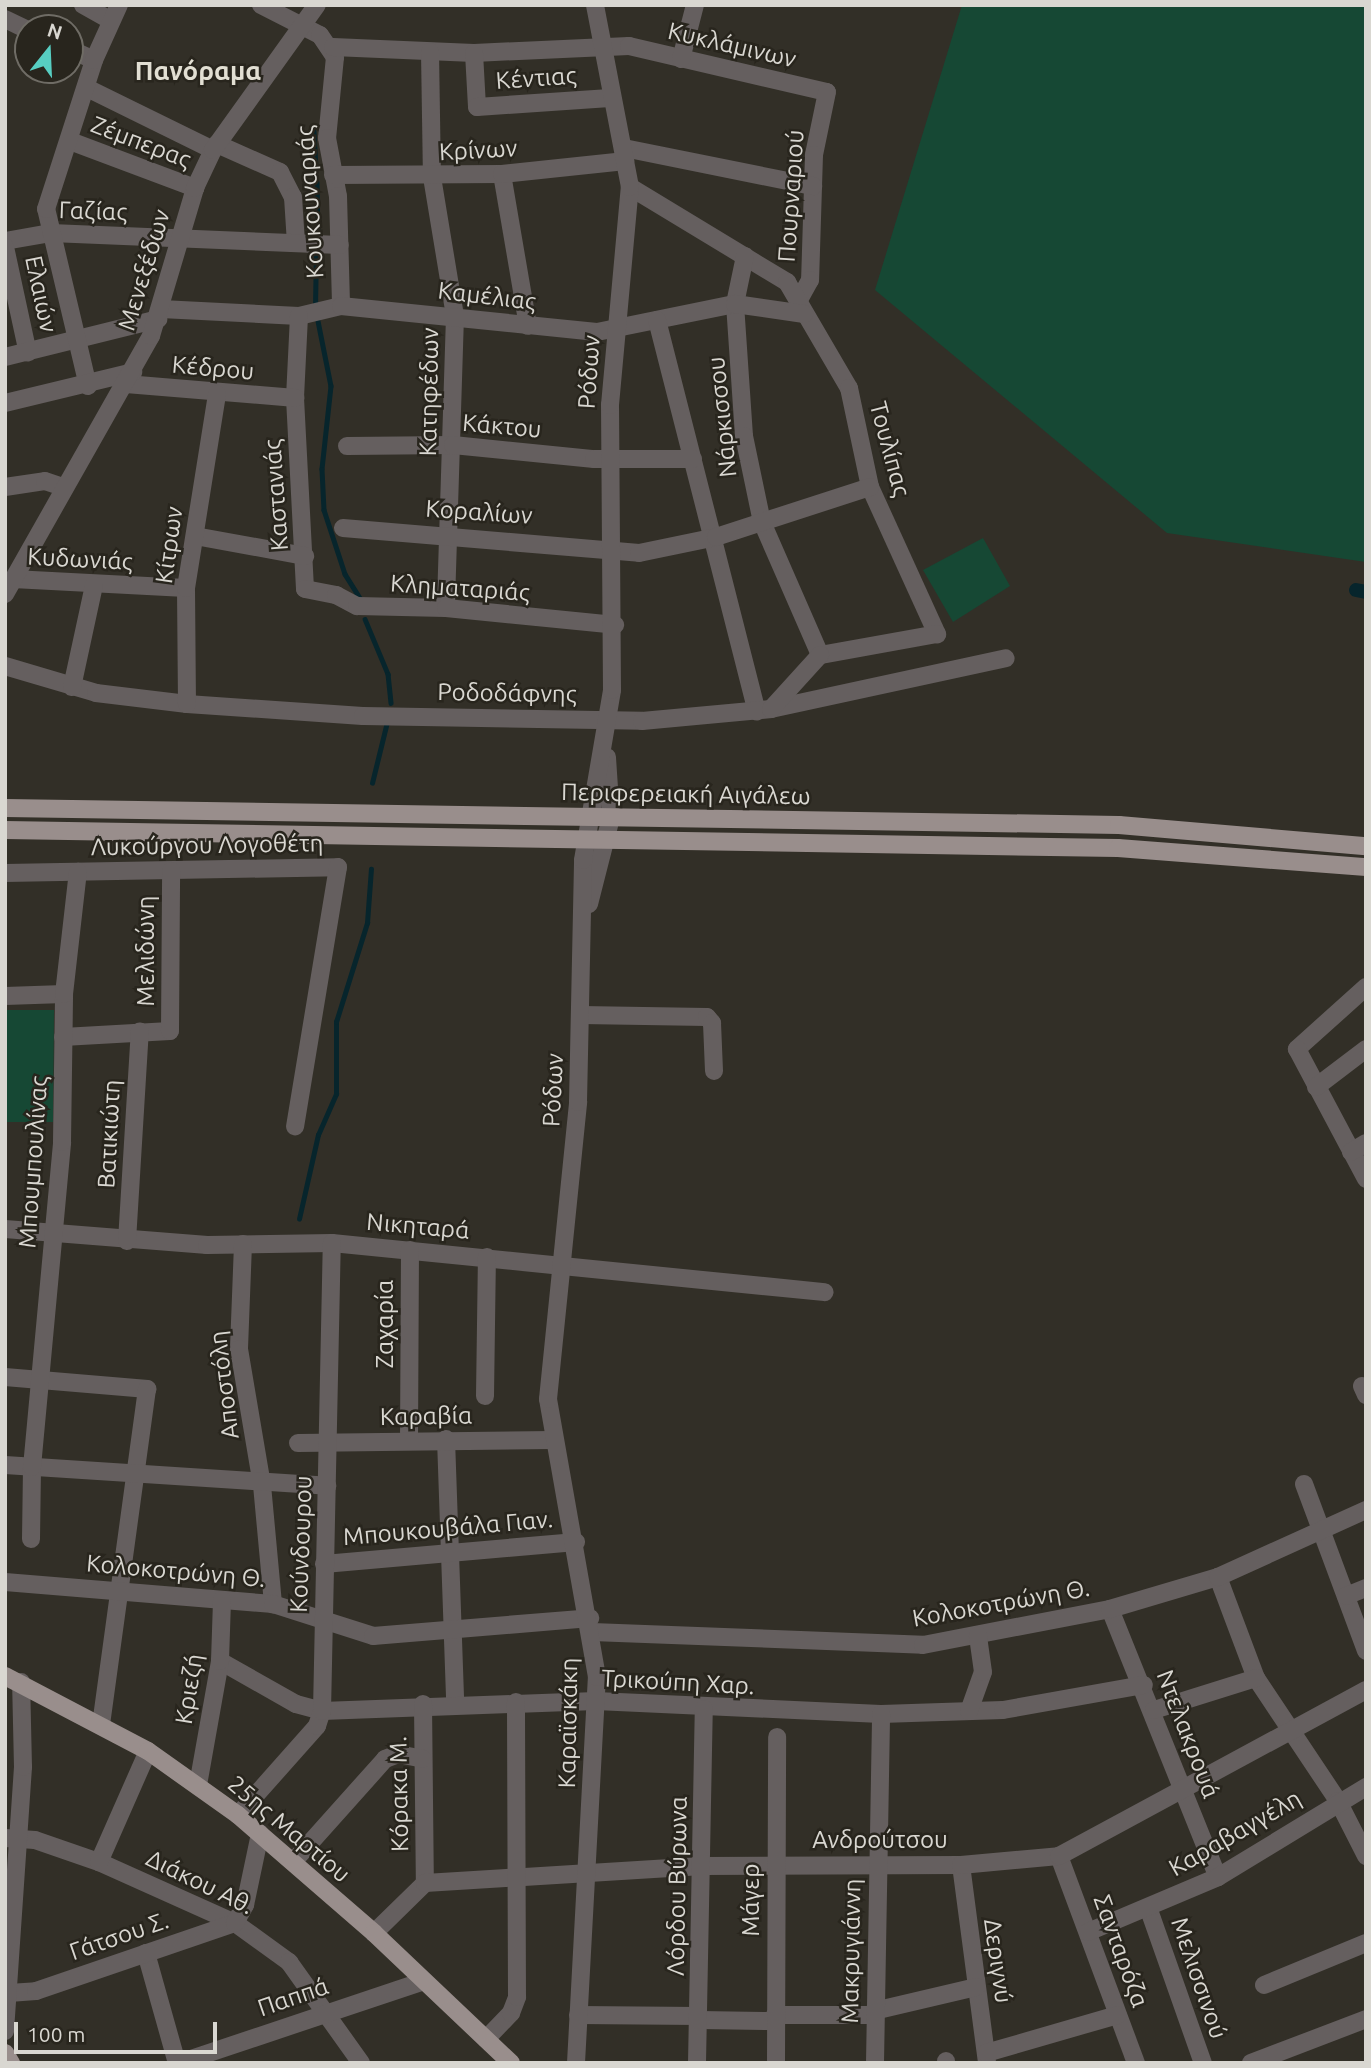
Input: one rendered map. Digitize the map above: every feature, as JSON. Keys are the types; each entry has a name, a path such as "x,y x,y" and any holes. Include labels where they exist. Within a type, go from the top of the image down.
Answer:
{"main road":[{"name":"Περιφερειακή Αιγάλεω","path":"5,808 1119,825 1366,846"},
{"name":"Περιφερειακή Αιγάλεω","path":"5,830 1118,848 1366,867"},
{"name":"25ης Μαρτίου","path":"13,1679 101,1723 148,1751 238,1815 374,1933 511,2063"}],"street":[{"path":"83,5 115,12 94,61 89,89 46,209 88,386"},
{"path":"261,5 294,17 333,47"},
{"name":"Μενεξέδων","path":"9,587 62,487 130,378 159,314 195,188 215,147 294,17 317,5"},
{"name":"Ρόδων","path":"558,1263 573,1161 585,918 586,839 609,721 615,625 610,546 610,459 616,331 630,187 625,154 610,98 595,5"},
{"path":"681,60 695,5"},
{"name":"Κυκλάμινων","path":"333,47 474,53 629,46 827,92"},
{"name":"Κουκουναριάς","path":"333,47 336,67 327,138 340,245 341,306"},
{"name":"Κατηφέδων","path":"430,52 432,177 455,316 451,534 446,608"},
{"name":"Κέντιας","path":"474,53 477,107 610,98"},
{"path":"84,56 94,61"},
{"path":"89,89 215,147 280,172 293,197 296,243"},
{"name":"Πουρναριού","path":"801,308 810,280 813,186 827,92"},
{"name":"Ζέμπερας","path":"70,141 195,188"},
{"name":"Κρίνων","path":"333,175 432,177 502,174 625,154 813,186"},
{"path":"502,174 528,326"},
{"path":"630,187 744,256"},
{"name":"Γαζίας","path":"5,241 51,233 340,245"},
{"name":"Ελαιών","path":"5,247 28,353"},
{"name":"Τουλίπας","path":"744,256 787,282 849,387 870,487 937,634 820,655"},
{"name":"Νάρκισσου","path":"744,256 735,303 744,436 762,522 820,655"},
{"name":"Καμέλιας","path":"5,357 78,341 159,314 299,316 341,306 455,316 528,326 616,331 735,303 801,308"},
{"name":"Καστανιάς","path":"299,316 295,398 305,589"},
{"path":"657,320 764,710 820,655"},
{"path":"5,403 130,378"},
{"name":"Κέδρου","path":"130,378 217,394 295,398"},
{"name":"Κίτρων","path":"187,704 186,588 217,394"},
{"name":"Κάκτου","path":"347,446 453,445 610,459 693,459"},
{"path":"5,487 45,481 62,487"},
{"name":"Κοραλίων","path":"343,528 610,546 639,553 716,537 870,487"},
{"path":"195,536 305,556"},
{"path":"72,687 94,585"},
{"name":"Κυδωνιάς","path":"9,587 94,585 186,588"},
{"name":"Κληματαριάς","path":"305,589 336,595 357,606 446,608 615,625"},
{"name":"Ροδοδάφνης","path":"5,666 72,687 187,704 363,716 609,721 686,720 764,710 1006,658"},
{"name":"Ρόδων","path":"585,918 611,818 605,746"},
{"name":"Λυκούργου Λογοθέτη","path":"5,873 338,867 295,1126"},
{"name":"Μελιδώνη","path":"140,1031 170,1031 171,871"},
{"name":"Μπουμπουλίνας","path":"31,1539 32,1467 44,1380 53,1236 64,994 78,872"},
{"path":"1366,987 1297,1049 1316,1087 1358,1147 1366,1179"},
{"path":"5,996 64,994"},
{"path":"581,1016 707,1017 712,1023 714,1071"},
{"path":"64,1037 140,1031"},
{"name":"Βατικιώτη","path":"127,1241 140,1031"},
{"path":"1316,1087 1366,1049"},
{"name":"Νικηταρά","path":"5,1229 53,1236 127,1241 332,1243 558,1263 825,1292"},
{"name":"Κούνδουρου","path":"322,1711 332,1243"},
{"name":"Αποστόλη","path":"243,1244 239,1349 262,1485 273,1604"},
{"name":"Ζαχαρία","path":"409,1440 410,1250"},
{"path":"485,1396 487,1257"},
{"name":"Καραϊσκάκη","path":"558,1263 548,1399 553,1440 591,1625 596,1701 576,2063"},
{"path":"5,1377 146,1390 139,1473 118,1588 101,1723"},
{"path":"446,1439 455,1703"},
{"name":"Καραβία","path":"298,1443 446,1439 553,1440"},
{"path":"5,1465 139,1473 262,1485 327,1486"},
{"path":"1304,1484 1366,1651"},
{"name":"Κολοκοτρώνη Θ.","path":"5,1582 118,1588 273,1604 373,1636 452,1627 591,1625 851,1645 923,1645 1110,1609 1219,1577 1319,1528 1366,1510"},
{"name":"Μπουκουβάλα Γιαν.","path":"324,1564 451,1550 576,1542"},
{"path":"1219,1577 1256,1678 1338,1801 1366,1856"},
{"path":"1346,1596 1366,1588"},
{"name":"Κριεζή","path":"198,1785 220,1661 222,1600"},
{"name":"Ντελακρουά","path":"1110,1609 1144,1685 1218,1877"},
{"path":"969,1711 983,1672 978,1635"},
{"name":"Τρικούπη Χαρ.","path":"220,1661 296,1704 322,1711 423,1704 596,1701 704,1709 881,1714 969,1711 1144,1685"},
{"path":"1154,1710 1256,1678"},
{"path":"5,2031 9,1993 14,1768 13,1679"},
{"name":"Ανδρούτσου","path":"425,1883 702,1866 775,1863 961,1865 1059,1856 1366,1690"},
{"path":"486,2039 511,2013 517,1997 516,1702"},
{"name":"Κόρακα Μ.","path":"423,1704 425,1883"},
{"name":"Λόρδου Βύρωνα","path":"697,2063 704,1709"},
{"path":"238,1815 317,1726 322,1711"},
{"name":"Μακρυγιάννη","path":"875,2063 881,1714"},
{"name":"Μάγερ","path":"776,2063 777,1737"},
{"path":"99,1862 148,1751"},
{"path":"293,1862 385,1759 398,1754 423,1759"},
{"name":"Καραβαγγέλη","path":"1088,1932 1149,1910 1218,1877 1338,1801 1366,1787"},
{"path":"236,1923 245,1905 260,1834"},
{"name":"Διάκου Αθ.","path":"12,1837 99,1862 236,1923 289,1962 360,2063"},
{"name":"Σανταρόζα","path":"1059,1856 1136,2063"},
{"name":"Δεριγνύ","path":"961,1865 987,2058"},
{"path":"374,1933 425,1883"},
{"name":"Μελισσινού","path":"1149,1910 1203,2063"},
{"name":"Γάτσου Σ.","path":"9,1993 36,1991 236,1923"},
{"path":"1264,1984 1366,1943"},
{"path":"146,1953 178,2063"},
{"name":"Παππά","path":"178,2063 324,2012 424,1981"},
{"path":"578,2015 775,2018 875,2013 976,1987"},
{"path":"987,2058 1118,2015"},
{"path":"1251,2063 1273,2059 1366,2019"}],"green space":[{"path":"962,5 1366,5 1366,562 1167,533 875,290"},
{"path":"983,538 1010,586 953,622 923,570"},
{"path":"5,1010 54,1010 53,1122 5,1122"}],"waterway":[{"path":"314,131 316,167"},
{"path":"317,182 318,237"},
{"path":"315,307 316,249"},
{"path":"318,321 331,386 322,469 324,510 345,574 361,600"},
{"path":"1356,590 1366,592"},
{"path":"365,619 388,674 391,703"},
{"path":"372,783 387,722"},
{"path":"299,1219 318,1135 336,1094 336,1022 367,923 371,869"}],"district":[{"name":"Πανόραμα","path":"198,71"}]}
